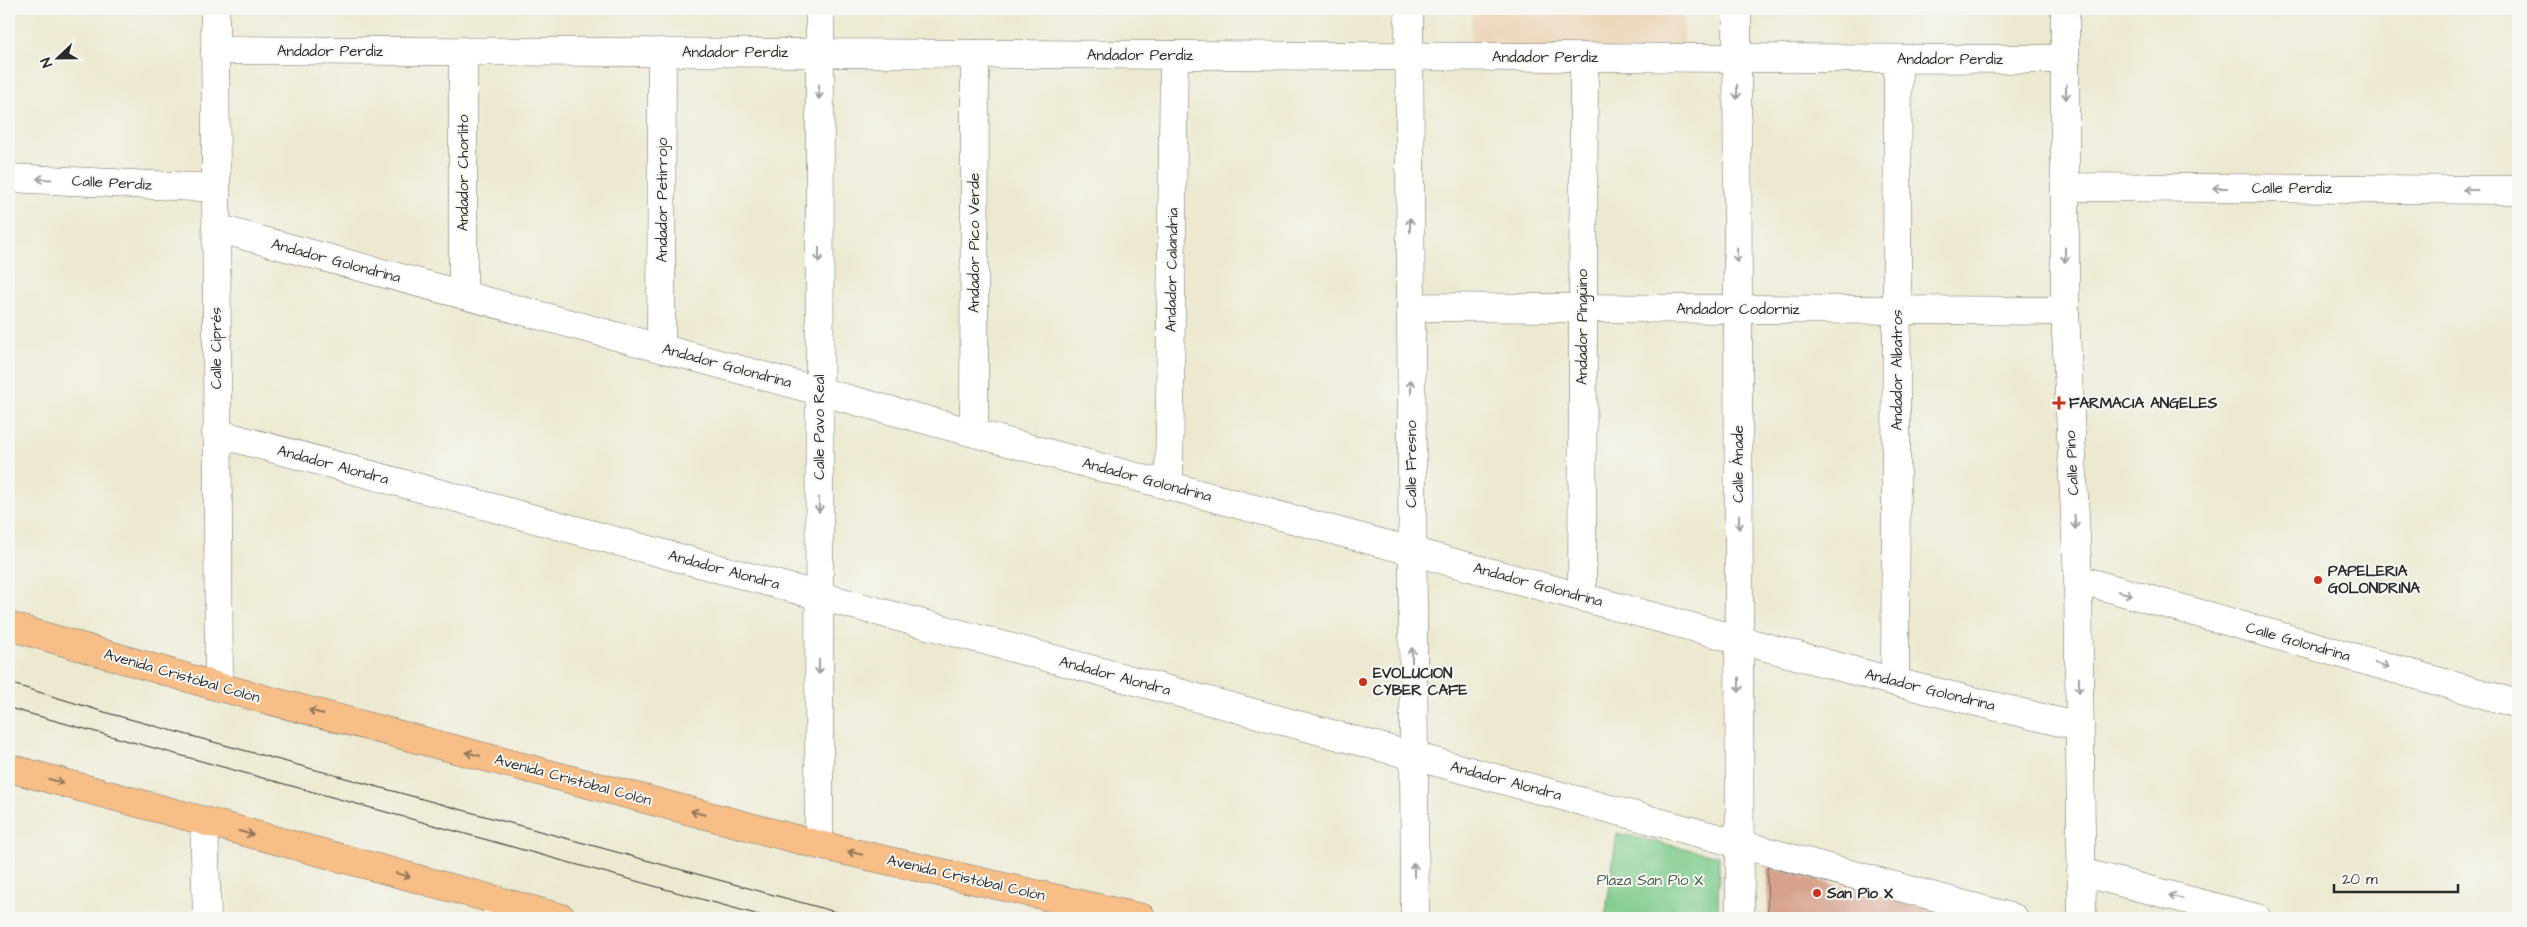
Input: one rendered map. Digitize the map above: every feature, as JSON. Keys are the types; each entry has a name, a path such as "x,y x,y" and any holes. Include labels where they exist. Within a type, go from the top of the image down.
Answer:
{"main road":[{"name":"Avenida Cristóbal Colón","path":"9,626 219,687 819,845 1142,918"},
{"path":"9,768 204,822 497,909 562,918"}],"street":[{"name":"Calle Ciprés","path":"215,9 216,433 219,687"},
{"name":"Calle Pavo Real","path":"819,845 820,9"},
{"name":"Calle Fresno","path":"1409,9 1415,918"},
{"name":"Calle Ánade","path":"1737,9 1740,918"},
{"name":"Calle Pino","path":"2065,9 2065,312 2078,579 2082,918"},
{"name":"Andador Perdiz","path":"215,50 2066,59"},
{"name":"Andador Chorlito","path":"462,295 464,51"},
{"name":"Andador Petirrojo","path":"661,348 662,52"},
{"name":"Andador Pico Verde","path":"974,432 975,54"},
{"name":"Andador Calandria","path":"1170,486 1174,55"},
{"name":"Andador Pingüino","path":"1582,597 1584,57"},
{"name":"Andador Albatros","path":"1895,682 1898,59"},
{"name":"Calle Perdiz","path":"9,178 215,188"},
{"name":"Calle Perdiz","path":"2066,187 2518,190"},
{"name":"Andador Golondrina","path":"216,228 1895,682 2080,727"},
{"name":"Andador Codorniz","path":"1410,306 2065,312"},
{"name":"Andador Alondra","path":"216,433 2014,918"},
{"name":"Calle Golondrina","path":"2078,579 2518,704"},
{"path":"204,822 207,918"},
{"path":"2081,872 2257,918"}],"shaded area":[{"path":"1472,9 1684,9 1684,52 1471,49"}],"green space":[{"name":"Plaza San Pio X","path":"1617,833 1719,856 1718,918 1605,918"}],"building":[{"name":"San Pio X","path":"1767,867 1965,918 1768,918"}],"tram line":[{"path":"9,683 111,714 858,918"},
{"path":"9,708 770,918"}],"place":[{"name":"FARMACIA ANGELES","path":"2059,403"},
{"name":"PAPELERIA GOLONDRINA","path":"2318,580"},
{"name":"EVOLUCION CYBER CAFE","path":"1363,682"},
{"name":"San Pio X","path":"1817,893"}]}
